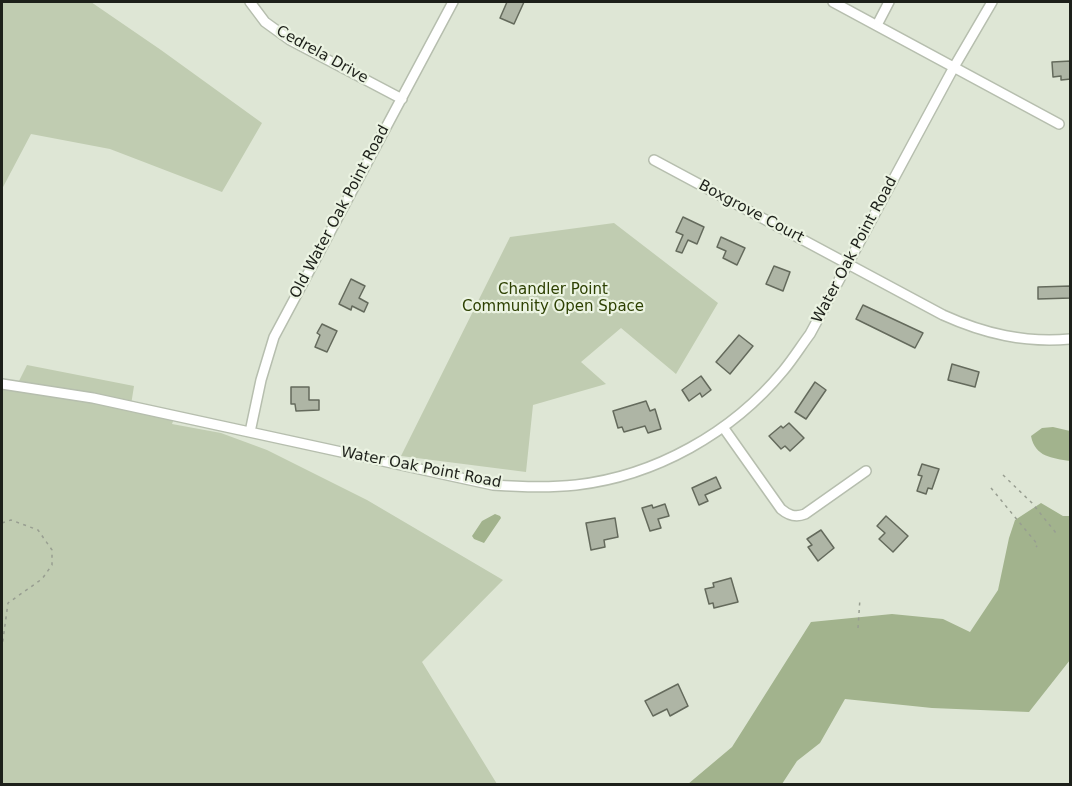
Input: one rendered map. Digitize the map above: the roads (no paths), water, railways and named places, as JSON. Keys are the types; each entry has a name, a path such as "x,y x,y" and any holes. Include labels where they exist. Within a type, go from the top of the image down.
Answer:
{"street":[{"name":"Cedrela Drive","path":"250,2 266,22 290,40 402,99"},
{"name":"Old Water Oak Point Road","path":"250,432 261,380 274,337 453,2"},
{"path":"833,2 1059,124"},
{"path":"877,25 889,2"},
{"name":"Water Oak Point Road","path":"2,384 64,392 493,485 530,487 575,485 625,474 672,457 723,427 754,402 783,372 810,334 954,67 992,2"},
{"name":"Boxgrove Court","path":"654,160 943,315 984,332 1017,339 1071,339"},
{"path":"723,427 781,508 792,516 805,514 866,471"}],"park label":[{"name":"Chandler Point Community Open Space","path":"553,298"}]}
